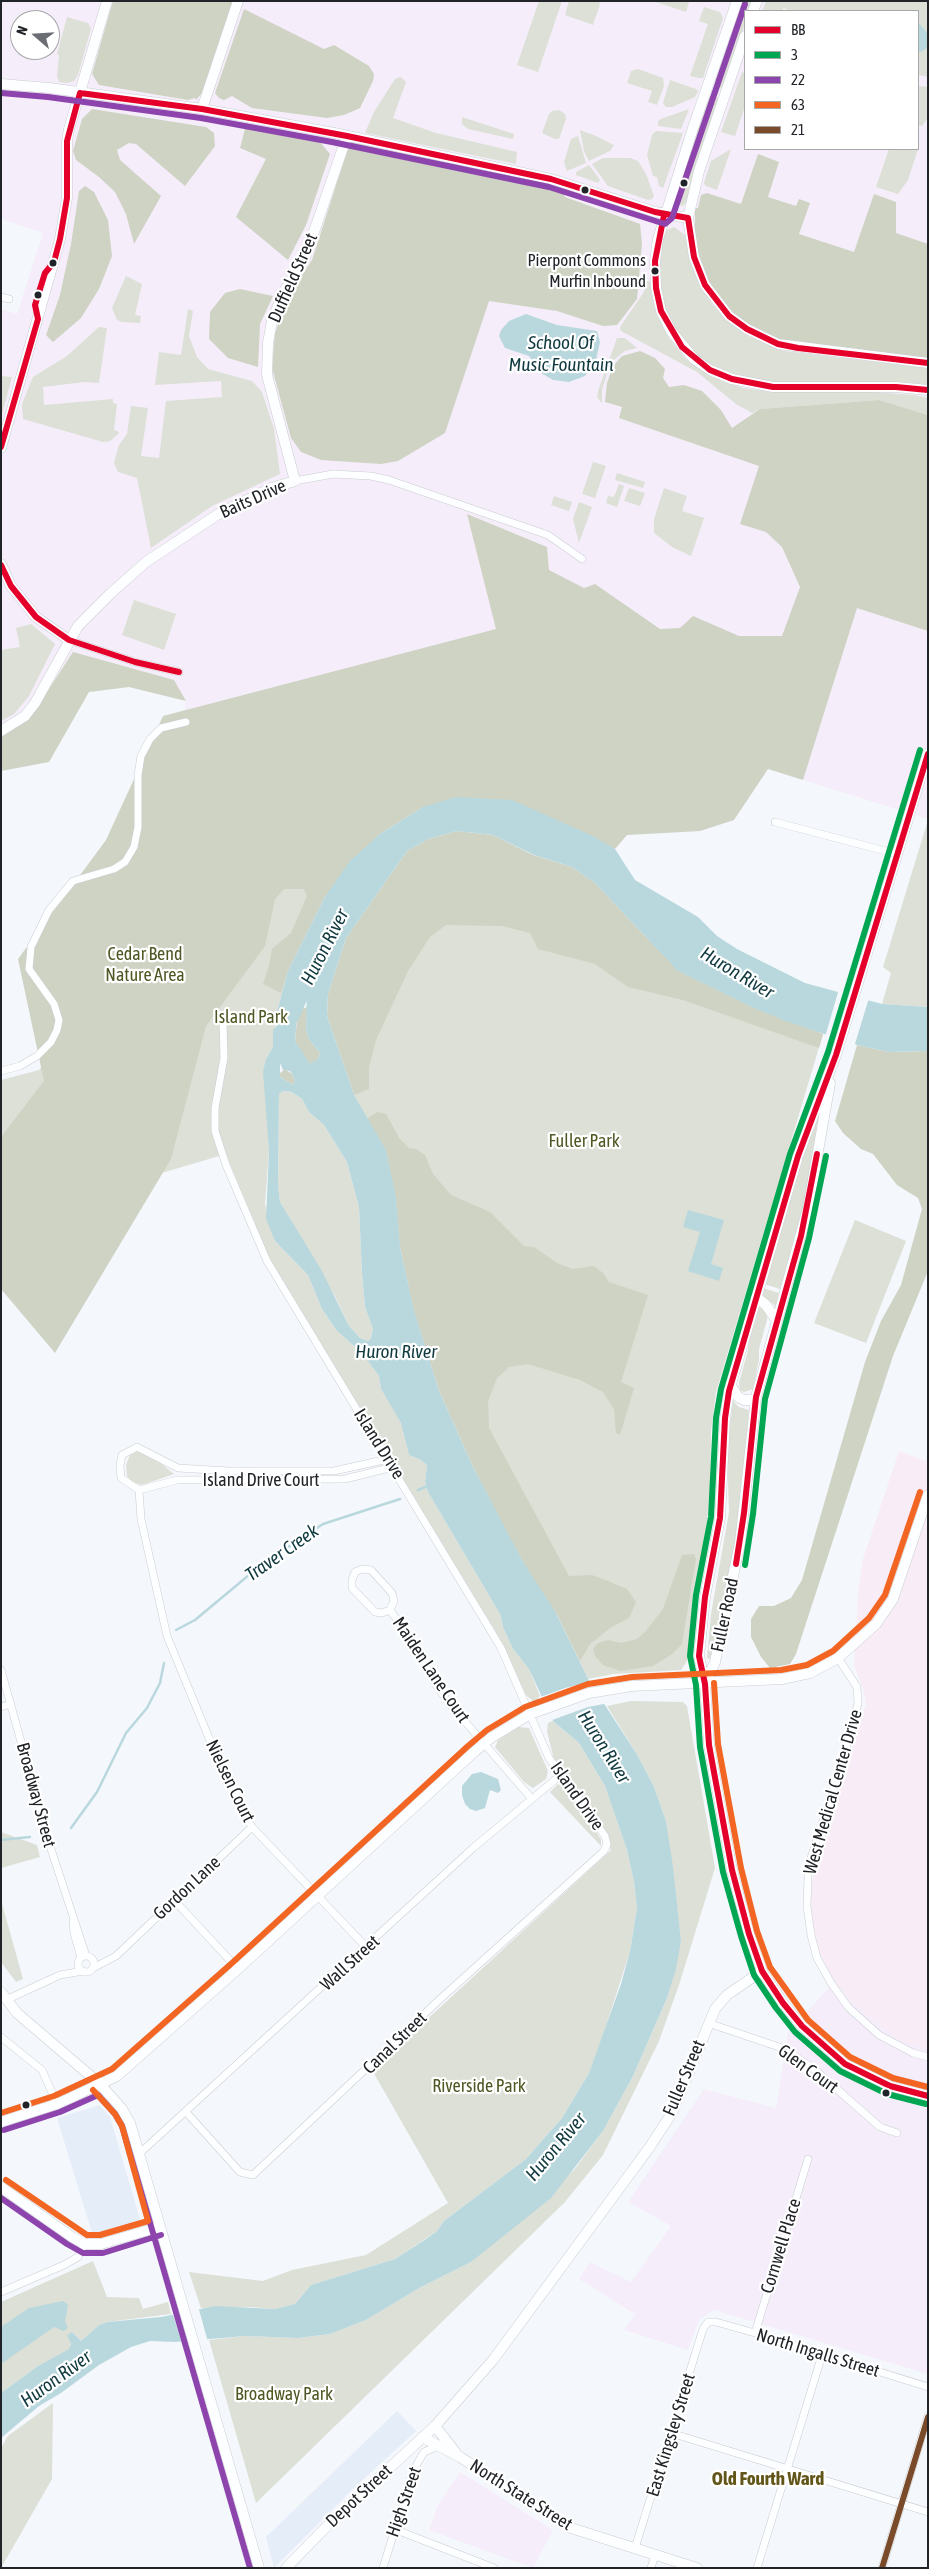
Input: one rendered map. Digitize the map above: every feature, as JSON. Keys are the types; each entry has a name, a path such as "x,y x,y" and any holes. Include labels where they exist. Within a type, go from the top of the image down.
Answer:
{"main road":[{"path":"1,448 60,239 67,198 67,141 107,1"},
{"path":"202,109 238,1"},
{"path":"737,1 664,215 655,261 656,288 661,311 682,347 710,370 732,379 773,387 896,387 928,390"},
{"path":"744,39 699,171 688,218 694,257 706,286 729,316 747,329 778,344 798,348 928,362"},
{"path":"1,84 202,109 347,136 551,179 664,215 688,218"},
{"name":"Duffield Street","path":"295,481 267,376 268,343 272,321 283,293 305,258 347,136"},
{"name":"Baits Drive","path":"1,731 25,716 35,703 69,640 91,611 167,546 194,528 246,499 271,488 295,481"},
{"path":"1,564 11,586 36,617 69,640"},
{"name":"Fuller Road","path":"705,1684 699,1656 701,1630 705,1597 720,1518 724,1418 730,1384 798,1156 836,1055 928,753"},
{"name":"Fuller Road","path":"705,1684 715,1662 740,1543 755,1400 808,1208 836,1055"},
{"path":"756,1297 765,1304 776,1319"},
{"path":"730,1384 738,1397 744,1400 755,1400"},
{"path":"1,2122 57,2104 100,2084 127,2068 484,1744 530,1714 589,1693 616,1688 771,1680 793,1677 826,1666 838,1658 874,1626 893,1599 928,1495"},
{"path":"705,1684 710,1744 722,1818 742,1909 762,1971 783,2003 802,2026 845,2064 890,2086 928,2096"},
{"name":"Fuller Street","path":"435,2426 493,2360 649,2148 672,2113 715,2009 727,1996 762,1971"},
{"path":"4,1996 17,2013 100,2084 122,2109 130,2123 259,2568"},
{"path":"1,2187 72,2237 85,2244 101,2244 159,2227"},
{"path":"435,2426 460,2457"},
{"name":"Depot Street","path":"286,2568 435,2426"},
{"path":"422,2437 460,2457"},
{"name":"North State Street","path":"460,2457 565,2525 697,2568"}],"street":[{"path":"1,297 9,299"},
{"name":"Baits Drive","path":"295,481 333,474 389,480 548,535 582,558"},
{"path":"69,640 135,662 179,672"},
{"path":"1,1071 20,1066 37,1056 51,1042 57,1030 59,1020 54,1004 29,969 31,947 49,910 73,881 114,869 125,862 134,847 138,828 138,775 141,756 150,739 161,728 186,722"},
{"path":"775,822 897,854"},
{"name":"Island Drive","path":"223,1020 224,1058 215,1108 215,1130 226,1165 277,1280 393,1467 501,1648 549,1758 605,1836 607,1847"},
{"name":"Island Drive Court","path":"388,1459 344,1469 229,1471 178,1468 147,1450 138,1447 127,1451 120,1460 121,1478 139,1490 177,1480 345,1479 393,1467"},
{"name":"Island Drive Court","path":"177,1480 178,1468"},
{"name":"Island Drive Court","path":"344,1469 345,1479"},
{"name":"Nielsen Court","path":"139,1490 141,1519 167,1636 209,1738 230,1778 242,1811 252,1827 367,1948"},
{"name":"Maiden Lane Court","path":"362,1568 371,1570 392,1592 394,1601 390,1610 382,1613 375,1612 352,1588 355,1572 362,1568"},
{"name":"Maiden Lane Court","path":"390,1610 416,1645 436,1685 449,1703 531,1798"},
{"name":"West Medical Center Drive","path":"838,1658 857,1688 858,1704 852,1729 817,1838 808,1876 806,1906 811,1935 817,1958 831,1983 848,2007 879,2035 913,2053 928,2057"},
{"name":"Broadway Street","path":"1,1670 51,1849 73,1919 74,1933 84,1959"},
{"path":"1,1707 11,1704"},
{"name":"Wall Street","path":"140,2154 367,1948 473,1848 562,1774"},
{"name":"Gordon Lane","path":"83,1971 88,1972 116,1956 252,1827"},
{"name":"Canal Street","path":"186,2112 240,2172 253,2175 607,1847"},
{"path":"174,1900 238,1969"},
{"name":"Gordon Lane","path":"84,1959 122,1950"},
{"path":"84,1959 94,1962 93,1968"},
{"path":"4,1996 60,1975 83,1971 84,1959"},
{"path":"60,1975 84,1959"},
{"name":"Glen Court","path":"708,2023 782,2048 814,2069 880,2127 897,2133"},
{"path":"1,2037 42,2070 57,2104"},
{"name":"Cornwell Place","path":"755,2333 808,2160"},
{"path":"1,2292 64,2265 78,2257 85,2244"},
{"name":"North Ingalls Street","path":"708,2322 716,2322 755,2333 928,2387"},
{"name":"East Kingsley Street","path":"635,2548 703,2329 708,2322"},
{"path":"757,2568 822,2355"},
{"path":"882,2568 928,2416"},
{"path":"671,2433 928,2512"},
{"name":"High Street","path":"382,2568 413,2471 420,2458 428,2449 438,2446"},
{"path":"394,2530 494,2568"},
{"path":"651,2568 656,2554"}],"shaded area":[{"path":"1,1 928,1 928,819 768,769 734,820 700,831 627,835 615,849 593,836 182,728 186,701 83,676 1,754 1,309 17,314 43,233 1,219"},
{"path":"899,1451 928,1462 928,2050 898,2039 857,2007 835,1981 820,1953 811,1918 811,1888 817,1861 866,1704 864,1691 854,1665 858,1592 863,1559"},
{"path":"928,1456 928,2374 714,2310 699,2320 688,2350 624,2330 635,2314 579,2279 590,2262 631,2282 671,2226 628,2202 704,2089 776,2108 788,2032 834,1982 820,1953 817,1861 866,1704 864,1691 854,1665"},
{"path":"100,2105 110,2117 141,2223 93,2236 57,2118"},
{"path":"397,2411 416,2431 355,2487 274,2568 266,2537"},
{"path":"460,2472 553,2530 533,2568 429,2530 439,2503"}],"green space":[{"path":"113,1 233,1 202,93 196,100 195,98 188,100 99,85 92,74"},
{"path":"539,1 562,1 538,72 517,65"},
{"path":"569,1 599,1 600,4 593,25 565,15"},
{"path":"653,1 689,1 689,2 686,12"},
{"path":"742,1 753,1 750,10 744,10 744,27 721,88 717,88 715,80"},
{"path":"766,1 928,1 928,77 919,75 919,10 787,10 784,8 782,10 762,10"},
{"path":"704,7 720,12 723,18 703,78 699,78 690,76 708,24 699,21"},
{"path":"244,9 324,49 334,45 369,66 374,74 373,81 360,108 344,115 327,118 252,108 232,96 224,100 219,98 215,93"},
{"path":"67,17 88,23 91,29 78,75 74,81 67,83 59,82 57,76 60,60 60,43"},
{"path":"638,69 663,78 664,86 657,105 648,102 652,91 627,83 631,71"},
{"path":"742,72 744,73 744,109 735,136 721,132"},
{"path":"401,77 406,82 393,118 436,133 517,152 516,164 365,133 374,112 395,79"},
{"path":"670,80 696,89 698,91 695,97 672,107 666,107 663,103"},
{"path":"919,86 928,87 928,117 922,126 919,125"},
{"path":"712,95 719,99 687,201 683,206 678,205 674,200 678,187 708,98"},
{"path":"92,109 206,127 214,133 215,146 185,186 136,144 129,143 117,150 120,160 161,196 134,244 126,214 115,192 76,160 73,151 82,119"},
{"path":"689,109 681,129 658,126 658,121 661,119"},
{"path":"559,110 565,114 566,119 559,139 555,139 542,133 549,114 552,111"},
{"path":"462,117 514,134 513,139 468,129 462,124"},
{"path":"246,125 320,142 330,154 306,225 288,260 236,217 266,159 240,148"},
{"path":"580,130 614,145 610,151 589,161 584,151"},
{"path":"656,131 683,133 663,188 659,186 657,177 653,176 647,155 652,135"},
{"path":"578,136 586,163 567,171 564,162 571,139"},
{"path":"350,142 561,188 565,197 640,224 642,244 637,299 617,325 603,326 557,311 489,301 445,433 398,461 381,464 321,460 301,452 291,438 272,368 275,333 289,295 312,260"},
{"path":"731,149 717,190 706,186 704,183 711,161"},
{"path":"889,150 918,150 908,180 898,194 876,187"},
{"path":"758,154 779,162 768,197 796,206 799,199 810,203 799,234 854,252 874,194 896,202 896,233 928,244 928,359 785,342 749,327 728,309 713,290 700,264 695,234 695,208 698,208 701,195 707,193 741,204"},
{"path":"603,158 630,158 638,161 646,174 654,196 652,199 648,200 608,186 592,164"},
{"path":"589,165 600,180 598,183 576,175 576,172"},
{"path":"85,186 94,192 108,220 112,256 99,289 81,318 53,342 46,335 60,295 71,244 79,191"},
{"path":"674,227 685,235 695,274 712,304 727,320 748,336 784,351 928,368 928,384 772,383 726,373 706,363 688,347 670,322 661,295 659,251 665,231"},
{"path":"126,276 142,284 135,315 141,316 140,323 117,320 112,308"},
{"path":"650,281 657,313 669,338 686,359 714,377 743,388 771,392 874,392 914,395 928,398 928,415 879,400 760,409 752,413 736,404 697,372 621,331 620,327 644,292 645,282"},
{"path":"240,289 273,296 260,324 258,367 228,358 209,339 210,312 225,293"},
{"path":"188,309 193,311 189,336 197,357 208,369 252,381 262,392 274,429 280,474 212,506 151,548 137,478 118,472 114,463 119,445 127,434 131,406 148,408 141,456 159,458 166,401 222,397 221,381 155,385 159,352 181,355"},
{"path":"99,327 107,328 99,383 84,382 43,387 44,405 113,399 113,403 117,404 114,430 119,432 118,434 110,441 103,442 23,419 22,404 33,377 67,356"},
{"path":"617,338 625,338 637,348 625,351 610,363 602,390 602,403 597,397 598,391"},
{"name":"Cedar Bend Nature Area","path":"640,351 655,358 665,369 663,378 669,387 684,385 702,391 721,410 732,428 760,409 879,400 928,415 928,631 857,608 803,780 768,769 734,820 700,831 627,835 615,849 559,821 423,807 380,834 326,895 288,971 281,993 263,984 272,949 291,933 307,896 304,889 284,889 275,899 265,946 206,1026 171,1159 55,1353 1,1289 1,1137 44,1081 18,959 106,840 163,716 496,629 467,514 547,547 549,570 584,588 595,584 660,629 680,628 693,616 739,636 782,636 800,587 782,547 766,532 740,524 759,466 619,418 622,407 605,402 607,383 613,366 622,356"},
{"path":"1,376 12,377 1,418"},
{"path":"593,462 606,466 595,498 582,494"},
{"path":"617,473 645,482 643,488 615,480"},
{"path":"619,484 624,486 617,507 606,503 608,496 614,497"},
{"path":"629,488 645,493 640,506 624,501"},
{"path":"664,488 687,496 682,511 704,518 691,556 672,547 654,533 654,519"},
{"path":"554,496 572,502 569,511 551,505"},
{"path":"579,502 592,507 579,543 573,519"},
{"path":"134,600 176,614 164,650 122,635"},
{"path":"31,624 55,644 29,696 14,714 1,721 1,650 20,647 16,628"},
{"path":"73,652 174,680 186,701 129,687 89,692 49,762 1,771 1,736 32,715"},
{"path":"367,688 276,1015 273,1047 266,1059 269,1150 265,1204 275,1241 308,1275 322,1309 337,1331 361,1352 379,1376 381,1389 401,1422 409,1455 427,1465 425,1482 428,1492 500,1614 503,1627 513,1649 529,1669 540,1696 538,1698 540,1701 533,1701 526,1695 496,1632 269,1258 226,1154 46,1207 1,1148 1,1080 39,1070"},
{"path":"928,820 928,1007 882,1004 891,973 883,967"},
{"path":"457,831 493,835 533,855 572,867 595,883 678,971 754,1008 823,1034 819,1048 683,1000 628,987 595,964 538,949 530,933 502,926 446,925 430,937 408,971 376,1040 369,1067 369,1089 354,1095 327,1016 328,994 346,938 407,851 428,839"},
{"name":"Fuller Park","path":"595,883 648,940 823,1034 716,1392 711,1431 710,1484 706,1534 696,1583 687,1661 681,1670 613,1674 588,1679 569,1640 400,1247 370,1125 354,1095 346,938"},
{"path":"307,1007 306,1030 309,1039 320,1053 318,1059 309,1065 295,1041 298,1011"},
{"path":"857,1045 889,1052 928,1051 928,1271 893,1356 796,1654 790,1664 770,1668 761,1657 751,1637 751,1619 759,1606 774,1606 791,1598 802,1580 865,1362 881,1321 901,1285 922,1209 918,1198 897,1185 873,1154 861,1149 843,1133 835,1121"},
{"path":"285,1069 292,1074 295,1081 293,1085 280,1077 279,1074"},
{"path":"825,1085 806,1197 780,1289 764,1284"},
{"path":"283,1091 292,1092 302,1099 309,1112 324,1125 347,1162 359,1207 365,1307 373,1329 371,1338 368,1341 360,1338 349,1326 336,1298 280,1202 278,1185 279,1094"},
{"path":"377,1112 386,1114 399,1138 409,1148 416,1149 425,1155 433,1174 451,1195 490,1212 524,1246 534,1247 557,1263 573,1269 594,1266 603,1273 609,1282 648,1295 621,1382 634,1388 620,1435 616,1433 614,1409 603,1392 580,1380 528,1364 509,1367 497,1378 488,1401 489,1428 569,1576 592,1575 608,1581 627,1589 636,1602 629,1618 610,1628 590,1644 580,1661 556,1613 536,1585 508,1535 473,1467 439,1391 413,1308 400,1247 396,1198 386,1150 367,1119"},
{"path":"855,1220 906,1241 866,1343 814,1323"},
{"path":"763,1288 779,1293 776,1306 761,1295"},
{"path":"759,1306 767,1314 767,1320 759,1349 759,1360 753,1389 744,1392 740,1390 739,1383 748,1350 749,1335"},
{"path":"733,1401 739,1407 749,1410 743,1478 734,1555 710,1659 707,1658 711,1614 729,1512 727,1448"},
{"path":"139,1451 148,1453 174,1474 142,1485 132,1482 127,1476 126,1465 130,1455"},
{"path":"694,1554 696,1559 682,1644 672,1654 653,1666 620,1671 603,1665 595,1656 593,1649 598,1643 608,1640 621,1643 637,1639 645,1632 663,1609 682,1555"},
{"name":"Broadway Park","path":"631,1701 683,1702 687,1706 715,1868 679,1985 659,2041 603,2155 564,2203 256,2503 209,2340 245,2336 298,2338 330,2334 366,2320 421,2287 471,2262 574,2170 603,2131 633,2076 667,1998 681,1941 666,1821 654,1787 638,1756 607,1706"},
{"name":"Riverside Park","path":"553,1721 579,1743 605,1786 627,1850 637,1908 630,1951 599,2048 589,2073 562,2118 526,2159 444,2221 437,2231 395,2259 311,2285 295,2304 275,2309 251,2307 201,2308 189,2272 263,2281 292,2270 366,2255 448,2203 372,2070 611,1850 586,1803 554,1760 547,1731 548,1723"},
{"path":"519,1727 529,1728 548,1771 546,1779 533,1788 524,1782 495,1747 498,1740"},
{"path":"558,1784 566,1787 596,1831 601,1840 601,1846 550,1792"},
{"path":"1,1832 37,1845 40,1857 1,1868"},
{"path":"1,1900 23,1979 16,1982 1,1962"},
{"path":"93,2261 107,2297 139,2298 143,2309 168,2302 171,2314 107,2322 99,2325 81,2341 72,2332 70,2349 38,2366 1,2393 1,2302"},
{"path":"53,2403 52,2479 1,2568 1,2448 8,2436"}],"water":[{"path":"919,23 928,34 928,47 919,51"},
{"name":"School Of Music Fountain","path":"526,314 557,325 597,331 600,342 596,360 585,376 569,382 553,380 541,373 529,356 505,348 499,336 501,330 509,321"},
{"name":"Huron River","path":"456,797 512,800 593,836 615,849 635,880 698,917 717,936 737,949 805,983 882,1004 928,1007 928,1051 889,1052 857,1045 754,1008 678,971 595,883 572,867 534,855 493,835 457,831 428,839 407,851 346,938 328,994 327,1016 354,1095 386,1150 396,1198 400,1247 413,1307 439,1391 473,1467 522,1560 556,1613 588,1679 638,1756 654,1787 666,1821 673,1867 681,1941 676,1969 667,1998 633,2076 603,2131 551,2198 471,2262 421,2287 366,2320 330,2334 298,2338 245,2336 175,2342 150,2341 131,2347 99,2365 61,2393 39,2406 1,2438 1,2393 38,2366 69,2349 71,2344 67,2335 72,2332 81,2341 99,2325 107,2322 161,2317 215,2306 275,2309 295,2304 311,2285 395,2259 437,2231 444,2221 526,2159 562,2118 589,2073 621,1984 630,1951 637,1908 634,1882 627,1850 605,1786 579,1743 553,1721 529,1669 513,1649 503,1627 500,1614 428,1492 425,1482 427,1465 409,1455 401,1423 381,1389 379,1376 361,1352 337,1331 322,1309 308,1275 275,1241 266,1219 269,1150 263,1072 266,1059 273,1047 273,1030 277,1025 276,1015 288,971 326,895 350,861 380,834 423,807","holes":["307,984 306,1030 309,1039 320,1053 318,1059 310,1064 295,1041 299,995","280,1063 283,1070 290,1071 295,1081 293,1085 280,1077","283,1091 292,1092 302,1099 309,1112 324,1125 347,1162 359,1207 365,1307 373,1329 371,1338 368,1341 360,1338 349,1326 322,1271 280,1202 278,1185 279,1094"]},
{"path":"688,1210 724,1220 711,1264 723,1268 719,1281 688,1271 700,1232 683,1227"},
{"path":"481,1772 498,1779 501,1790 498,1793 490,1790 485,1808 476,1811 470,1809 465,1804 462,1786 472,1774"},
{"name":"Huron River","path":"63,2301 68,2305 65,2321 68,2328 64,2331 54,2327 1,2364 1,2327 29,2308"}],"pier":[{"path":"839,989 869,998 854,1047 825,1037"},
{"path":"593,1681 609,1703 588,1707 552,1720 538,1698 565,1688"},
{"path":"198,2306 208,2342 182,2344 172,2311"}],"waterway":[{"name":"Huron River","path":"292,1017 312,971"},
{"name":"Traver Creek","path":"418,1490 428,1486"},
{"name":"Traver Creek","path":"176,1630 195,1620 261,1565 323,1524 400,1499"},
{"name":"Traver Creek","path":"71,1828 97,1792 126,1733 147,1708 160,1683 164,1663"},
{"name":"Traver Creek","path":"1,1840 30,1837"}],"transit line":[{"name":"22","path":"1,93 48,97 201,118 332,142 549,187 665,224 672,218 745,4"},
{"name":"BB","path":"80,93 202,109 347,136 551,179 655,212 688,218 694,257 705,285 729,316 747,329 778,344 798,348 928,363"},
{"name":"BB","path":"1,447 38,319 35,305 45,273 54,262 60,239 67,198 67,141 80,93"},
{"name":"BB","path":"664,215 655,261 656,288 661,311 682,347 710,370 732,379 773,387 896,387 928,390"},
{"name":"BB","path":"1,565 11,586 36,617 69,640 135,662 179,672"},
{"name":"3","path":"920,750 828,1052 790,1154 721,1389 716,1418 711,1517 696,1595 690,1656 696,1685 700,1747 723,1872 754,1975 795,2032 840,2071 887,2094 926,2104"},
{"name":"BB","path":"928,754 836,1055 798,1156 729,1391 725,1418 720,1518 705,1597 699,1656 705,1684 709,1745 732,1870 749,1934 762,1971 783,2003 802,2026 845,2064 890,2086 928,2096"},
{"name":"BB","path":"736,1564 744,1513 756,1397 801,1236 817,1154"},
{"name":"3","path":"745,1565 753,1514 765,1399 809,1238 826,1156"},
{"name":"63","path":"1,2113 54,2096 112,2069 232,1963 468,1746 487,1730 525,1707 588,1684 632,1677 781,1670 807,1665 833,1651 869,1618 885,1595 920,1492"},
{"name":"63","path":"714,1683 718,1744 741,1868 757,1931 770,1967 808,2020 850,2057 893,2078 928,2087"},
{"name":"63","path":"6,2180 87,2235 100,2235 148,2221 122,2126 115,2114 93,2090"},
{"name":"22","path":"4,2130 60,2112 98,2095 115,2114 122,2126 250,2568"},
{"name":"22","path":"1,2198 83,2253 103,2253 161,2235"},
{"name":"21","path":"882,2568 928,2417"}],"place":[{"name":"Pierpont Commons Murfin Inbound","path":"655,271"}],"district":[{"name":"Old Fourth Ward","path":"768,2479"}],"park label":[{"name":"Island Park","path":"251,1017"}]}
